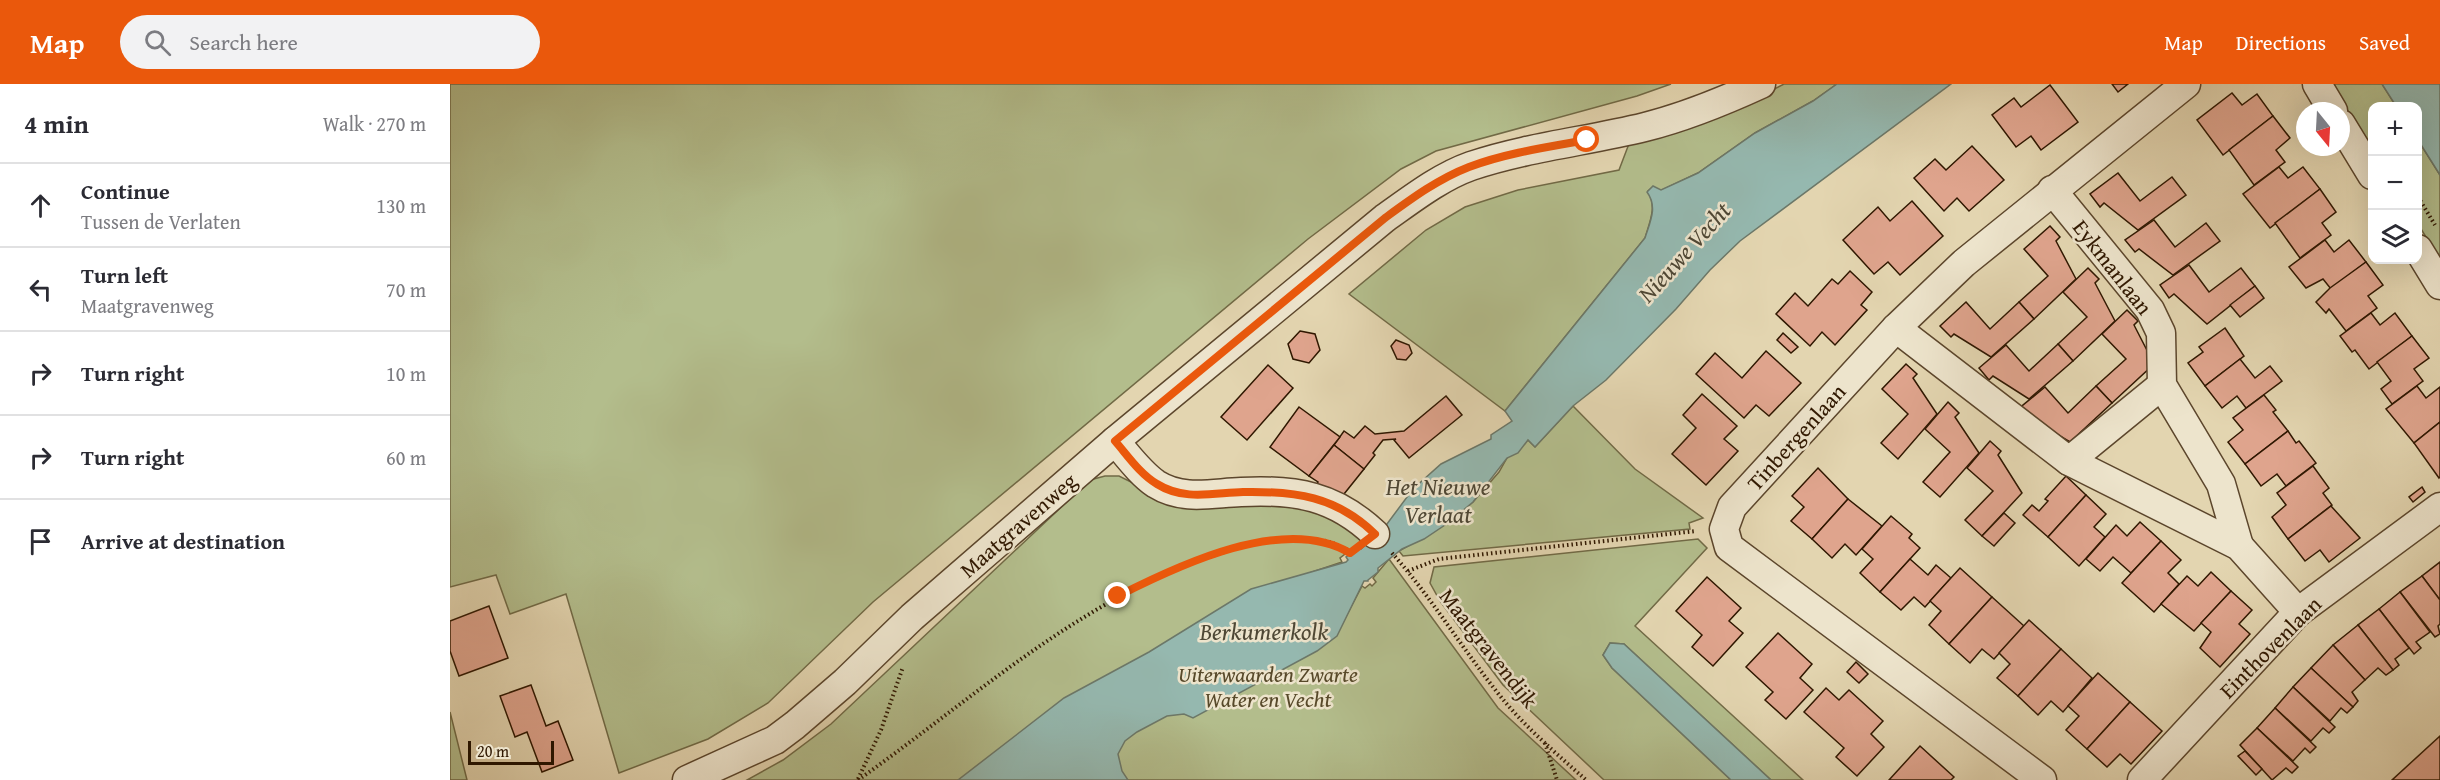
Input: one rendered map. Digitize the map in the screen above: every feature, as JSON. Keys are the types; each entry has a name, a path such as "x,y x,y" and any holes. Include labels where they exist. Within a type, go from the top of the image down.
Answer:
{"street":[{"name":"Maatgravenweg","path":"687,780 775,740 795,725 845,682 912,617 1115,441 1385,218 1438,183 1470,167 1514,154 1636,129 1677,118 1761,84"},
{"name":"Tinbergenlaan","path":"1724,529 1732,507 1896,328 1964,263 2186,84"},
{"path":"2317,84 2328,102"},
{"path":"2350,138 2368,167"},
{"name":"Eykmanlaan","path":"2052,190 2150,310 2161,333 2162,385 2221,484 2239,546"},
{"path":"2422,256 2440,285"},
{"name":"Eykmanlaan","path":"1896,328 2069,461 2239,546 2298,612"},
{"path":"2069,461 2162,385"},
{"path":"1115,441 1136,466 1157,484 1173,491 1192,496 1243,492 1311,496 1358,518 1375,534"},
{"name":"Einthovenlaan","path":"2142,780 2298,612 2440,507"},
{"path":"1724,529 1729,547 2042,780"}],"path":[{"path":"2422,204 2440,233"},
{"path":"1407,571 1439,559 1724,529"},
{"path":"857,780 1010,665 1118,596 1154,578 1240,547 1273,540 1310,538 1335,544 1350,553 1375,534"},
{"name":"Maatgravendijk","path":"1395,557 1502,698 1586,780"},
{"path":"857,780 881,730 903,666"},
{"path":"1545,742 1557,780"}],"green space":[{"path":"450,84 1671,84 1637,96 1436,151 1401,169 1308,239 873,602 768,703 708,739 619,773 566,594 510,614 496,575 450,587"},
{"path":"1784,84 1837,84 1813,101 1755,133 1698,173 1660,191 1653,187 1648,191 1652,208 1645,238 1505,411 1349,294 1426,230 1465,207 1518,190 1619,170 1630,141 1741,106"},
{"path":"2331,84 2382,84 2393,102 2368,102 2368,144 2350,115 2350,102 2342,102"},
{"path":"2422,146 2440,175 2440,260 2422,231"},
{"path":"1573,406 1635,469 1703,518 1689,523 1690,529 1403,556 1399,551 1448,523 1473,502 1499,472 1507,458 1528,440 1535,447"},
{"name":"Uiterwaarden Zwarte Water en Vecht","path":"1105,476 1119,476 1169,501 1289,503 1326,514 1367,537 1350,552 1347,548 1343,551 1345,554 1340,558 1342,562 1300,576 1341,626 1362,586 1365,588 1370,584 1372,586 1376,582 1373,578 1389,559 1498,708 1576,780 747,780 783,760 831,724 1090,480"},
{"path":"1698,539 1707,548 1635,626 1803,780 1771,780 1624,644 1610,643 1603,655 1612,668 1731,780 1604,780 1503,685 1440,601 1430,583 1434,567"},
{"path":"450,712 467,780 450,780"}],"water":[{"path":"1837,84 1951,84 1740,241 1606,380 1573,406 1535,447 1528,440 1518,453 1507,458 1473,502 1424,539 1402,549 1378,568 1378,572 1368,581 1364,581 1337,636 1317,651 1193,718 1184,714 1167,716 1137,732 1125,741 1118,754 1122,771 1128,780 958,780 1064,698 1149,652 1251,589 1346,562 1348,560 1346,557 1359,548 1361,549 1384,528 1413,489 1441,464 1491,439 1491,435 1512,421 1505,411 1645,238 1653,209 1647,192 1653,186 1661,190 1698,173 1755,133 1813,101"},
{"path":"2382,84 2440,84 2440,175 2422,146 2422,102 2393,102"},
{"path":"1610,643 1624,644 1771,780 1731,780 1612,668 1603,655"}],"building":[{"path":"2112,84 2128,84 2118,92"},
{"path":"2050,85 2078,122 2041,150 2031,136 2016,147 1992,115 2014,98 2021,107"},
{"path":"2232,93 2242,105 2257,94 2273,116 2223,155 2197,120"},
{"path":"2273,116 2290,138 2276,150 2285,162 2254,185 2229,150"},
{"path":"1972,146 2004,180 1969,211 1957,198 1944,211 1914,178 1935,159 1946,170"},
{"path":"2279,167 2288,178 2303,167 2320,189 2270,228 2243,194"},
{"path":"2118,173 2140,201 2172,177 2186,195 2138,230 2104,203 2100,207 2090,194"},
{"path":"2320,189 2336,212 2322,223 2331,235 2300,258 2275,223"},
{"path":"1912,201 1943,236 1900,275 1888,262 1874,274 1843,240 1878,207 1890,221"},
{"path":"2154,220 2175,247 2206,223 2220,241 2173,275 2139,249 2135,252 2125,240"},
{"path":"2050,226 2060,237 2056,241 2076,279 2034,319 2019,302 2048,276 2024,249"},
{"path":"2325,240 2334,252 2349,240 2366,262 2331,289 2323,279 2306,288 2289,267"},
{"path":"2366,262 2383,285 2368,296 2377,308 2346,331 2329,309 2326,313 2316,302 2330,288"},
{"path":"2189,265 2209,292 2241,268 2255,286 2207,324 2174,294 2169,298 2160,285"},
{"path":"2088,268 2099,279 2095,283 2115,321 2073,361 2058,344 2087,317 2063,292"},
{"path":"1850,271 1872,292 1861,305 1867,310 1835,345 1822,332 1810,346 1776,314 1795,293 1808,306 1832,279 1838,284"},
{"path":"2255,286 2264,298 2240,317 2230,305"},
{"path":"1966,302 1990,329 2019,302 2034,319 1991,357 1954,334 1951,337 1940,326"},
{"path":"2127,310 2138,321 2134,325 2154,364 2112,403 2096,386 2126,359 2102,334"},
{"path":"2371,313 2380,325 2395,313 2412,336 2369,369 2355,350 2352,352 2340,336"},
{"path":"2225,328 2244,356 2205,386 2188,363 2203,352 2199,347"},
{"path":"1300,331 1315,334 1320,350 1309,363 1293,359 1288,344"},
{"path":"1783,333 1798,347 1791,353 1777,340"},
{"path":"2412,336 2429,358 2414,369 2423,381 2392,404 2381,389 2391,381 2377,362"},
{"path":"1396,340 1409,345 1412,353 1406,360 1397,359 1391,346"},
{"path":"2058,344 2073,361 2029,399 1993,376 1989,380 1979,368 2006,345 2029,371"},
{"path":"1766,351 1801,383 1769,416 1756,405 1744,418 1696,374 1715,353 1742,378"},
{"path":"2240,359 2255,378 2270,366 2282,381 2246,408 2237,396 2222,408 2205,386"},
{"path":"1906,364 1917,374 1913,378 1937,414 1898,459 1881,443 1908,414 1882,389"},
{"path":"1268,365 1293,388 1247,440 1221,417"},
{"path":"2096,386 2112,403 2070,442 2017,410 2045,387 2068,413"},
{"path":"2417,386 2426,398 2440,387 2440,422 2414,443 2386,409"},
{"path":"1702,394 1737,426 1724,439 1738,451 1706,485 1672,454 1696,428 1683,415"},
{"path":"2264,395 2276,410 2273,412 2288,431 2245,464 2228,442 2243,430 2233,418"},
{"path":"1446,396 1462,415 1409,458 1394,440 1396,439 1383,440 1364,469 1334,445 1344,431 1354,438 1365,426 1375,434 1404,431"},
{"path":"1948,402 1959,413 1955,417 1979,453 1940,497 1923,482 1950,452 1925,429"},
{"path":"1299,407 1340,437 1309,476 1270,447"},
{"path":"2440,422 2440,477 2439,478 2414,443"},
{"path":"2288,431 2296,443 2299,441 2316,463 2286,486 2277,474 2261,486 2245,464"},
{"path":"1990,441 2001,451 1998,455 2022,493 1982,536 1965,520 1993,491 1967,468"},
{"path":"1334,445 1364,469 1340,499 1316,486 1318,482 1309,476"},
{"path":"2313,466 2329,488 2323,493 2332,505 2288,539 2272,517 2286,505 2277,493"},
{"path":"1818,468 1848,499 1812,539 1791,521 1804,507 1792,496"},
{"path":"2066,476 2086,495 2048,537 2023,515 2032,505 2039,511 2048,501 2045,499"},
{"path":"2422,487 2425,492 2413,502 2409,497"},
{"path":"2086,495 2106,514 2094,527 2105,537 2079,566 2048,537"},
{"path":"1848,499 1882,526 1856,555 1845,544 1832,558 1812,539"},
{"path":"2331,506 2360,538 2329,562 2320,550 2305,561 2288,539"},
{"path":"2004,513 2015,523 1994,546 1982,536"},
{"path":"1891,516 1912,534 1909,538 1920,548 1880,592 1860,573 1873,559 1862,549"},
{"path":"2140,522 2161,541 2131,573 2113,557 2100,571 2086,559 2116,525 2127,536"},
{"path":"2161,541 2181,560 2168,573 2179,584 2154,612 2122,583"},
{"path":"1910,559 1928,575 1936,565 1951,578 1925,607 1914,597 1901,610 1880,592"},
{"path":"2440,562 2440,600 2422,576"},
{"path":"1960,568 1992,597 1949,644 1929,625 1941,611 1930,601"},
{"path":"2211,572 2231,591 2194,631 2161,604 2187,576 2198,586"},
{"path":"2422,576 2440,600 2440,624 2438,626 2440,634 2435,637 2400,592"},
{"path":"1707,577 1741,608 1729,621 1743,633 1713,666 1692,647 1702,635 1676,611"},
{"path":"2231,591 2252,610 2239,624 2250,634 2220,667 2200,648 2211,632 2201,623"},
{"path":"2400,592 2430,632 2416,642 2421,648 2414,654 2379,609"},
{"path":"1992,597 2024,626 1994,659 1982,649 1970,663 1949,644"},
{"path":"489,606 508,658 459,676 450,651 450,621"},
{"path":"2379,609 2409,648 2395,659 2399,665 2393,670 2358,625"},
{"path":"2029,620 2061,649 2018,696 1997,678 2010,664 1999,653"},
{"path":"2358,625 2393,670 2386,675 2378,668 2365,680 2333,645"},
{"path":"1778,633 1812,664 1800,678 1813,690 1786,719 1765,700 1773,692 1746,667"},
{"path":"2333,645 2365,680 2352,692 2358,701 2353,707 2311,668"},
{"path":"2061,649 2092,678 2063,712 2051,701 2038,715 2018,696"},
{"path":"1856,662 1868,674 1859,683 1847,672"},
{"path":"2311,668 2353,707 2347,713 2341,708 2330,721 2293,687"},
{"path":"2098,673 2130,702 2087,749 2066,730 2079,716 2068,706"},
{"path":"531,685 546,726 558,721 573,760 542,772 527,732 515,737 500,696"},
{"path":"2293,687 2335,727 2329,733 2323,728 2311,741 2275,708"},
{"path":"1826,688 1839,700 1849,690 1883,721 1871,734 1884,747 1857,776 1836,757 1844,748 1804,712"},
{"path":"2130,702 2162,731 2131,764 2120,754 2107,767 2087,749"},
{"path":"2275,708 2316,747 2310,753 2305,748 2293,761 2257,728"},
{"path":"2257,728 2298,767 2292,773 2286,768 2272,780 2240,745"},
{"path":"2440,736 2440,780 2392,780"},
{"path":"1920,746 1954,777 1951,780 1889,780"},
{"path":"2245,751 2262,769 2256,775 2238,756"}],"route":[{"path":"1118,596 1186,565 1240,547 1273,540 1310,538 1335,544 1350,553 1375,534 1358,518 1311,496 1243,492 1192,496 1173,491 1157,484 1136,466 1115,441 1385,218 1413,198 1470,167 1514,154 1587,140"}],"water label":[{"name":"Nieuwe Vecht","path":"1684,252"},
{"name":"Het Nieuwe Verlaat","path":"1438,500"},
{"name":"Berkumerkolk","path":"1264,631"}]}
